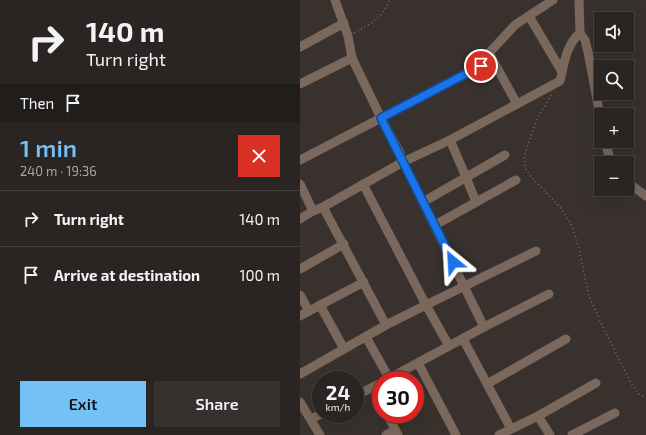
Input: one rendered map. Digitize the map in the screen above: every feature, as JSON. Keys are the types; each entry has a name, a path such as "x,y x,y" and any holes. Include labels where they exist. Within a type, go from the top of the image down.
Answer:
{"street":[{"path":"335,0 348,36 352,58 400,153 403,162 484,327"},
{"path":"300,160 481,66 489,53 515,25 553,0"},
{"path":"579,0 580,33 585,40 588,52 599,108"},
{"path":"529,16 562,72"},
{"path":"300,47 344,23"},
{"path":"300,219 403,162 450,140 560,81 568,50 574,38 580,33"},
{"path":"489,53 517,104"},
{"path":"302,80 352,58"},
{"path":"450,140 476,202"},
{"path":"423,202 505,155"},
{"path":"435,225 516,180"},
{"path":"300,184 313,211"},
{"path":"362,184 449,346"},
{"path":"634,187 646,196"},
{"path":"324,207 386,325"},
{"path":"300,270 344,244"},
{"path":"300,374 386,325 536,251"},
{"path":"300,316 364,282"},
{"path":"403,371 549,294"},
{"path":"300,295 309,311"},
{"path":"320,305 344,349"},
{"path":"366,336 378,371"},
{"path":"463,339 511,429"},
{"path":"487,384 566,339"},
{"path":"418,363 456,435"},
{"path":"499,435 538,416 596,384"},
{"path":"300,402 320,435"},
{"path":"572,435 615,413"},
{"path":"538,416 550,435"},
{"path":"386,435 397,433 392,423"}],"path":[{"path":"348,36 377,19 386,9 390,0"},
{"path":"552,94 536,122 524,157 526,170 560,207 571,224 579,249 589,296 595,311 631,383 639,394 646,398"}],"route":[{"path":"453,262 403,162 400,153 381,118 481,66"}]}
